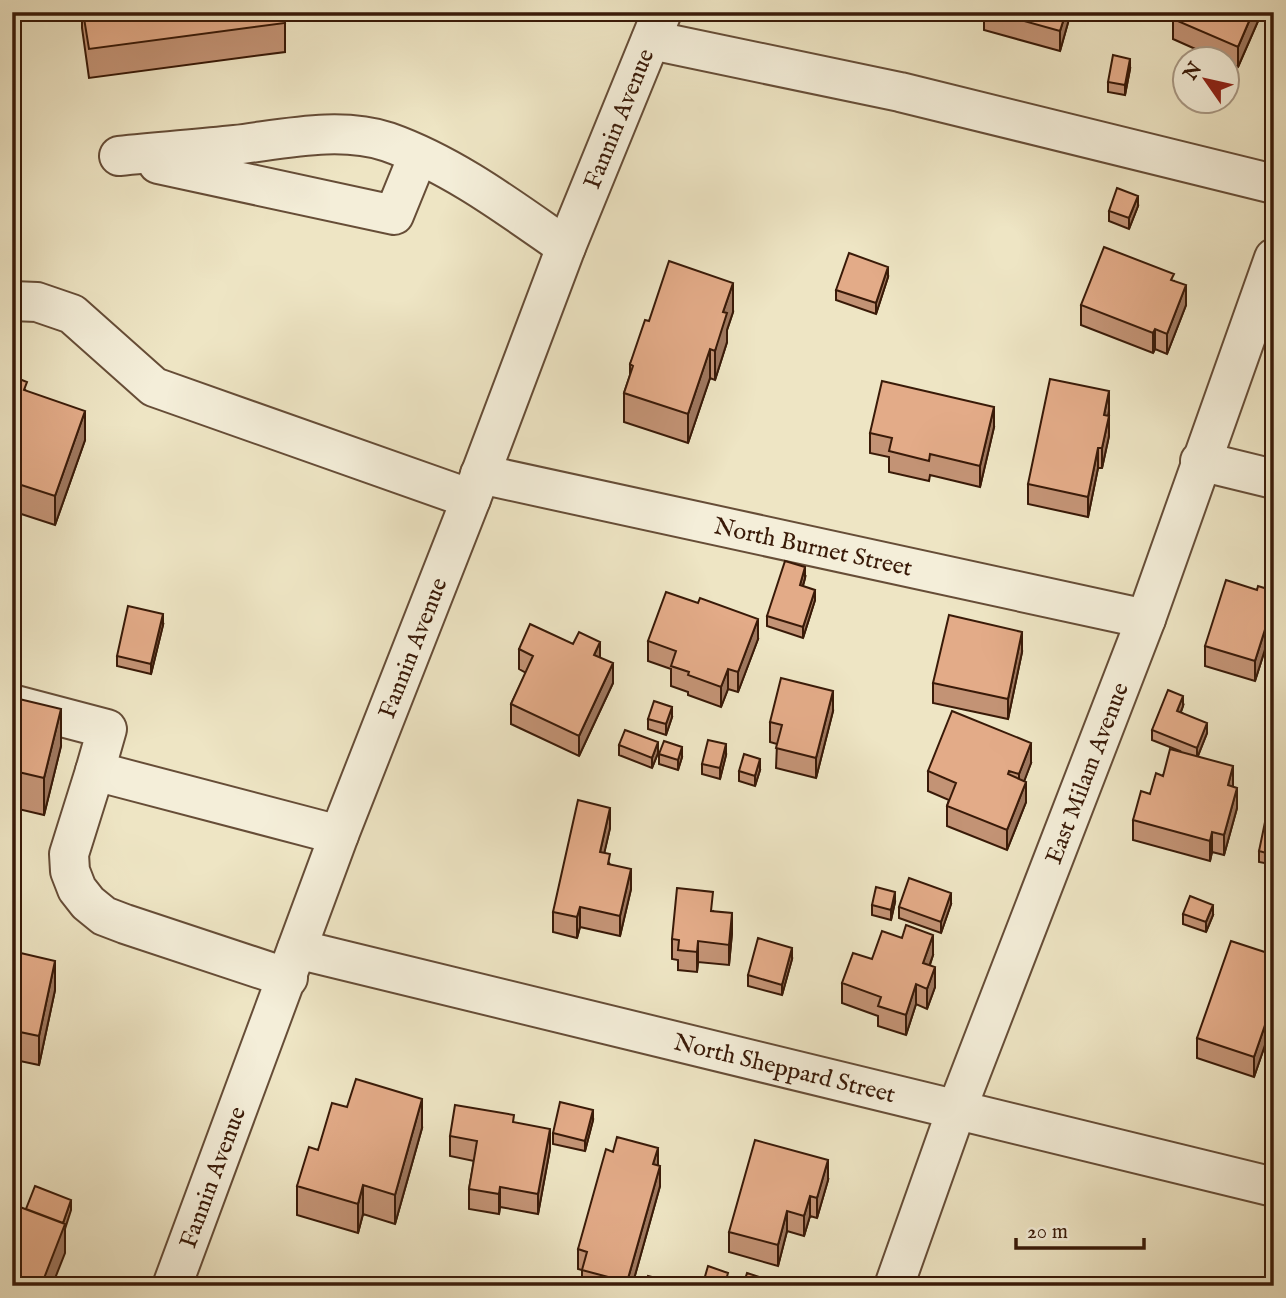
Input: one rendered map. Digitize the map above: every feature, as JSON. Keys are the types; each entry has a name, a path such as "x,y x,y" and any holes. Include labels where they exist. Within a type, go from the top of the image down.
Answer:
{"street":[{"path":"656,26 900,92 1274,184"},
{"name":"Fannin Avenue","path":"172,1286 339,835 566,247 656,26"},
{"path":"418,156 394,215 119,156 328,134 388,142 418,156 473,184 566,247"},
{"name":"East Milam Avenue","path":"894,1286 956,1111 1146,619 1274,258"},
{"name":"North Burnet Street","path":"12,301 37,302 72,314 154,387 475,487 1146,619"},
{"path":"1200,461 1274,479"},
{"name":"North Sheppard Street","path":"12,704 107,729 69,853 69,871 77,889 88,903 104,916 125,924 293,963 956,1111 1274,1187"},
{"path":"96,771 339,835"}],"building":[{"path":"83,12 283,12 285,23 89,49"},
{"path":"992,12 1066,12 1060,31"},
{"path":"1176,12 1253,12 1238,46 1173,19"},
{"path":"1113,55 1130,59 1125,85 1108,82"},
{"path":"1117,188 1138,196 1129,218 1109,211"},
{"path":"1104,247 1174,274 1171,280 1186,285 1167,334 1155,329 1153,333 1081,305"},
{"path":"849,253 888,267 876,303 836,290"},
{"path":"669,261 733,283 723,312 727,313 715,351 710,349 688,414 624,393 633,366 630,364 645,320 649,321"},
{"path":"12,376 27,382 24,390 85,411 55,496 12,482"},
{"path":"1050,379 1109,391 1104,415 1109,416 1102,448 1098,448 1088,497 1028,484"},
{"path":"882,381 994,407 980,466 930,454 929,461 889,451 892,438 870,433"},
{"path":"785,561 805,567 800,585 815,590 803,627 767,616"},
{"path":"1226,580 1257,590 1258,586 1274,591 1274,601 1255,661 1205,646"},
{"path":"666,592 698,603 700,598 758,619 738,672 728,669 721,687 671,666 676,651 648,641"},
{"path":"128,606 163,614 151,664 117,656"},
{"path":"949,615 1022,632 1008,699 933,683"},
{"path":"530,624 573,644 579,632 600,642 594,655 613,663 579,736 511,704 533,656 519,649"},
{"path":"781,678 833,691 816,758 776,748 782,725 770,722"},
{"path":"1168,690 1183,696 1177,711 1207,723 1197,748 1152,730"},
{"path":"15,698 61,709 44,778 14,771 12,777 12,711"},
{"path":"654,701 672,707 666,724 648,719"},
{"path":"952,711 1031,743 1019,774 1009,771 1008,774 1026,782 1007,830 947,806 956,783 928,771"},
{"path":"625,730 658,742 652,758 619,745"},
{"path":"708,740 726,744 720,768 702,764"},
{"path":"664,741 682,747 678,760 659,754"},
{"path":"1170,749 1233,766 1228,785 1237,788 1224,835 1212,832 1210,841 1133,820 1141,791 1150,794 1156,773 1163,776"},
{"path":"744,754 760,759 755,776 739,771"},
{"path":"578,800 610,808 600,852 610,854 608,864 631,869 620,916 580,907 577,917 553,912"},
{"path":"1265,822 1274,823 1274,855 1259,851"},
{"path":"909,878 951,893 941,922 899,907"},
{"path":"876,887 895,892 891,910 872,905"},
{"path":"677,888 713,892 711,911 732,913 729,945 698,941 697,952 678,950 679,940 672,939"},
{"path":"1190,896 1213,905 1206,922 1183,914"},
{"path":"906,925 933,935 923,963 935,967 927,989 916,984 906,1015 878,1006 881,997 842,983 853,953 872,959 882,931 902,938"},
{"path":"758,938 792,948 782,985 748,975"},
{"path":"1231,941 1274,955 1274,999 1254,1057 1197,1038"},
{"path":"12,951 55,961 39,1036 15,1031 12,1046"},
{"path":"356,1079 422,1099 395,1195 363,1185 358,1204 297,1186 309,1147 318,1150 332,1103 347,1107"},
{"path":"560,1102 593,1110 585,1141 553,1133"},
{"path":"455,1105 514,1115 513,1122 550,1129 538,1194 500,1187 499,1194 469,1189 477,1141 450,1136"},
{"path":"617,1137 658,1148 653,1164 660,1166 627,1282 582,1270 587,1252 578,1249 606,1149 613,1152"},
{"path":"755,1140 828,1160 817,1198 810,1196 804,1216 787,1211 778,1245 729,1232"},
{"path":"35,1186 71,1200 63,1223 26,1209"},
{"path":"12,1204 65,1224 41,1286 12,1286"},
{"path":"708,1266 728,1273 725,1284 704,1280"},
{"path":"747,1273 784,1285 784,1286 743,1286"},
{"path":"648,1276 676,1283 675,1286 645,1286"},
{"path":"323,1281 344,1286 322,1286"},
{"path":"716,1281 731,1286 714,1286"}]}
